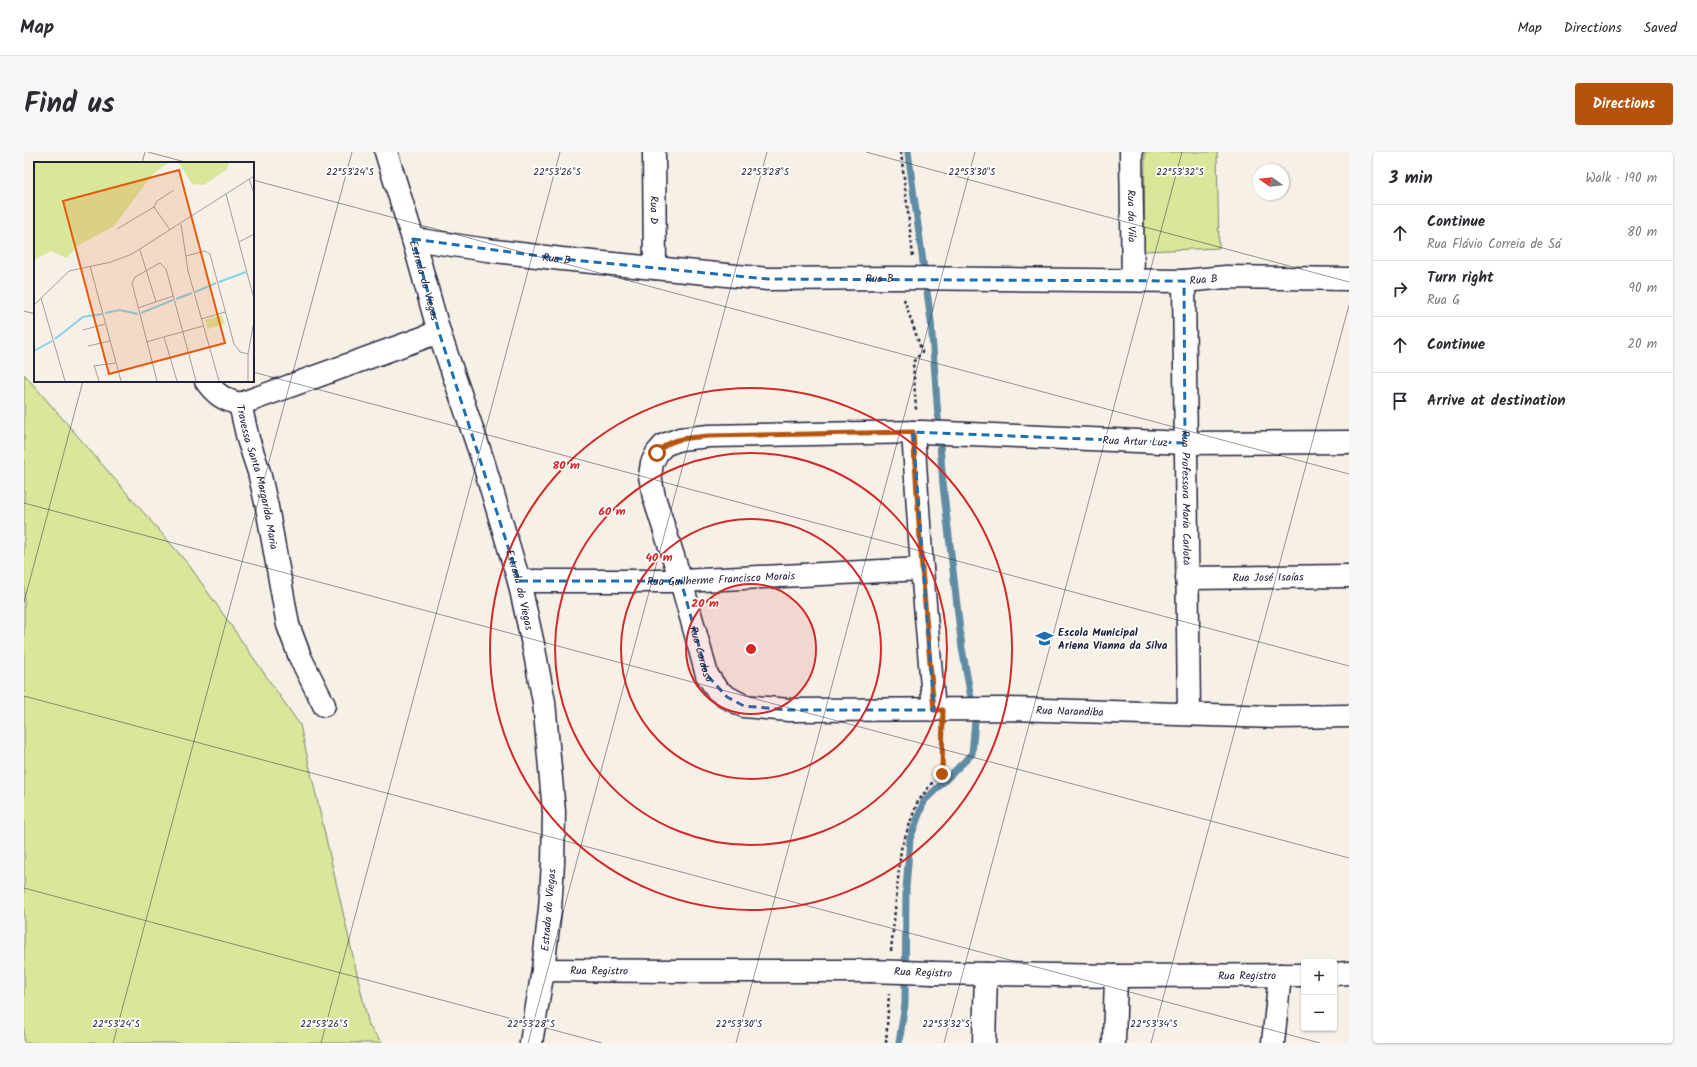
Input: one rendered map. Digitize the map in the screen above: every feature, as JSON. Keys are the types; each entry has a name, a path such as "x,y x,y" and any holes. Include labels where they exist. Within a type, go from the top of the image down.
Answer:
{"street":[{"name":"Estrada do Viegas","path":"386,152 439,332 483,461 519,581 544,702 554,812 550,909 543,970 531,1043"},
{"name":"Rua D","path":"654,152 655,268"},
{"name":"Rua da Vila","path":"1131,152 1133,280"},
{"name":"Rua B","path":"413,240 494,251 768,278 951,278 1184,281 1226,277 1349,279"},
{"name":"Rua Professora Maria Carlota","path":"1184,281 1189,714"},
{"name":"Travessa Santa Margarida Maria","path":"324,705 300,657 288,625 267,507 240,404 439,332"},
{"path":"207,382 215,393 228,401 240,404"},
{"name":"Rua Artur Luz","path":"654,497 650,476 654,458 664,444 680,439 709,436 917,432 1186,443 1349,442"},
{"path":"917,432 922,569 947,710"},
{"name":"Rua Cardoso","path":"654,497 681,581 707,675 717,690 744,706 789,710"},
{"name":"Rua Guilherme Francisco Morais","path":"519,581 681,581 922,569"},
{"name":"Rua José Isaías","path":"1187,578 1349,576"},
{"name":"Rua Narandiba","path":"789,710 1009,709 1276,717 1349,716"},
{"name":"Rua Registro","path":"543,970 678,972 869,970 933,973 1116,976 1301,974"},
{"path":"1337,974 1349,973"},
{"path":"984,1043 986,974"},
{"path":"1274,1043 1280,975"},
{"path":"1114,1043 1116,976"}],"path":[{"path":"901,152 911,278 922,352 913,362 917,432"},
{"path":"891,953 901,849 917,803 931,784 942,774 947,710"},
{"path":"886,1043 889,991"}],"highlighted area":[{"path":"413,239 562,259 768,279 1184,281 1185,443 913,432 934,710 789,710 744,706 727,697 707,675 681,581 519,581 439,332"}],"green space":[{"path":"1145,152 1217,152 1219,248 1144,251"},
{"path":"24,374 189,565 300,725 369,1026 382,1043 24,1043"}],"waterway":[{"path":"899,1043 905,1004 906,888 910,839 924,801 972,754 975,720 962,648 943,485 931,321 908,152"}],"place":[{"name":"Escola Municipal Ariena Vianna da Silva","path":"1045,638"}],"route":[{"path":"657,453 664,444 680,439 709,436 913,432 922,569 934,710 943,710 942,774"}]}
